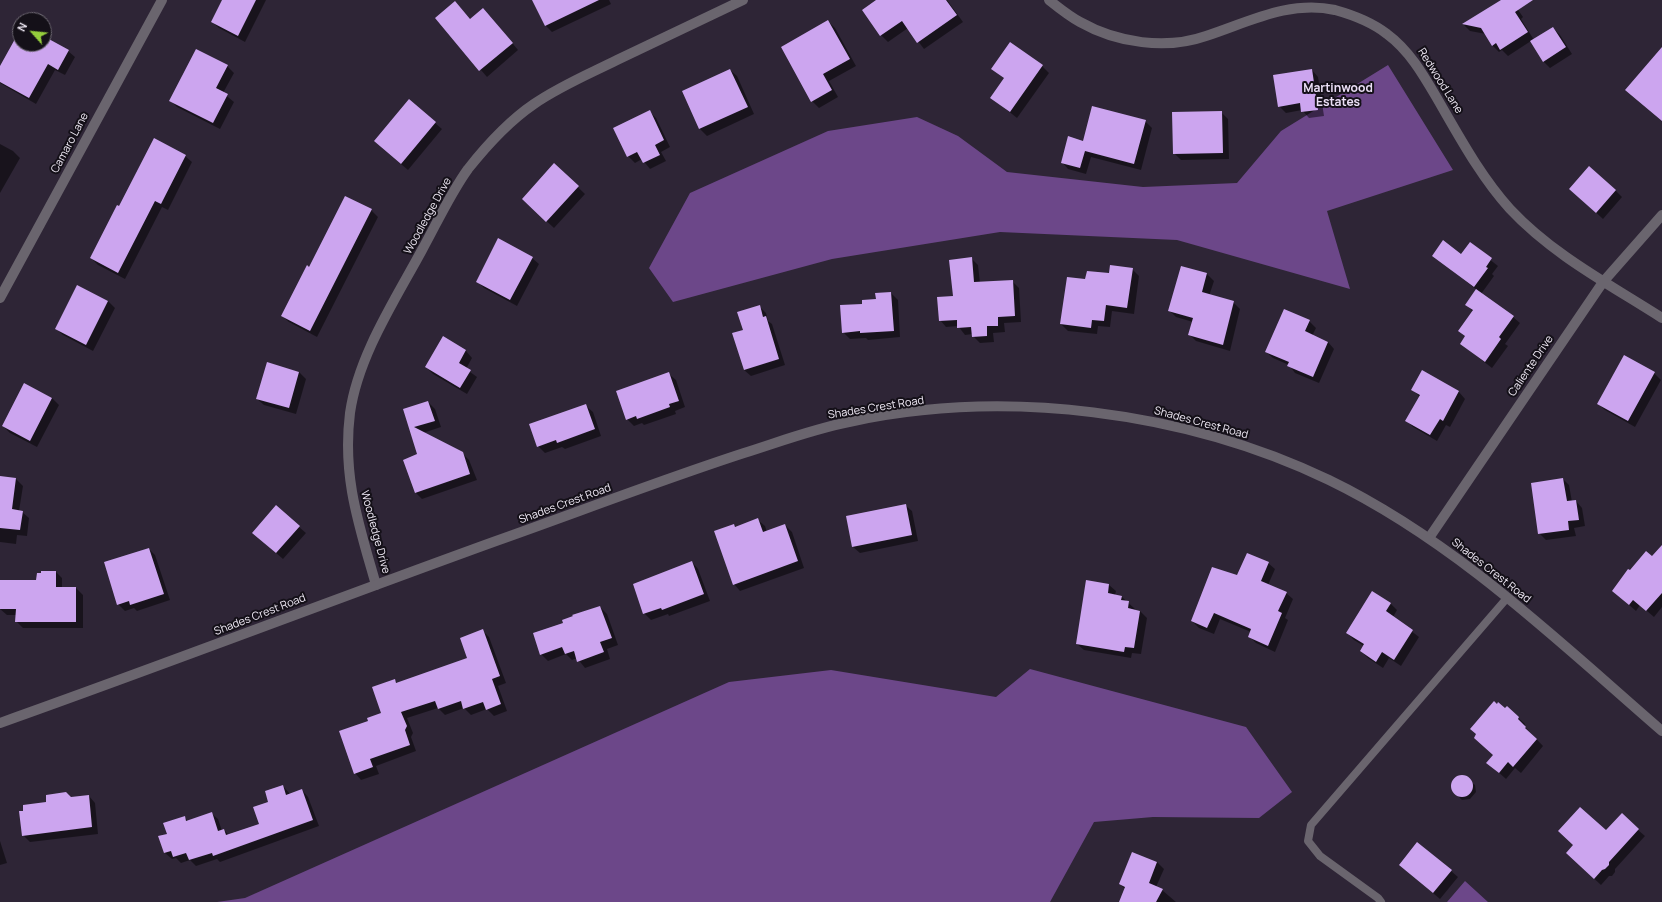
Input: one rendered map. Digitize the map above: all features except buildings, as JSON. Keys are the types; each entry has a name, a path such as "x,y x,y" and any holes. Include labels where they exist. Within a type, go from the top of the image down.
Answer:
{"street":[{"name":"Camaro Lane","path":"0,298 162,0"},
{"name":"Woodledge Drive","path":"376,585 352,501 348,470 350,413 357,379 395,300 451,197 467,171 508,125 535,103 572,82 743,0"},
{"name":"Redwood Lane","path":"1049,0 1081,22 1102,32 1130,41 1156,43 1182,42 1205,37 1263,14 1285,8 1306,6 1335,10 1365,21 1387,34 1406,51 1419,69 1480,170 1510,208 1532,230 1557,251 1603,282 1662,318"},
{"name":"Caliente Drive","path":"1429,538 1603,282 1662,216"},
{"name":"Shades Crest Road","path":"0,723 707,465 804,434 849,422 894,414 987,407 1096,412 1183,428 1226,440 1325,478 1382,509 1429,538 1507,598 1662,731"}],"lane":[{"path":"1381,902 1378,898 1320,856 1308,841 1311,825 1507,598"}],"shaded area":[{"path":"1388,65 1453,170 1327,211 1350,289 1177,240 1000,232 832,259 673,302 649,268 690,193 828,131 917,117 958,136 1007,172 1143,187 1237,183 1281,131"},
{"path":"1030,669 1246,727 1292,792 1259,818 1153,817 1094,822 1050,902 217,902 245,898 729,682 831,670 996,697"},
{"path":"1465,881 1488,902 1447,902"}],"district":[{"name":"Martinwood Estates","path":"1338,96"}]}
